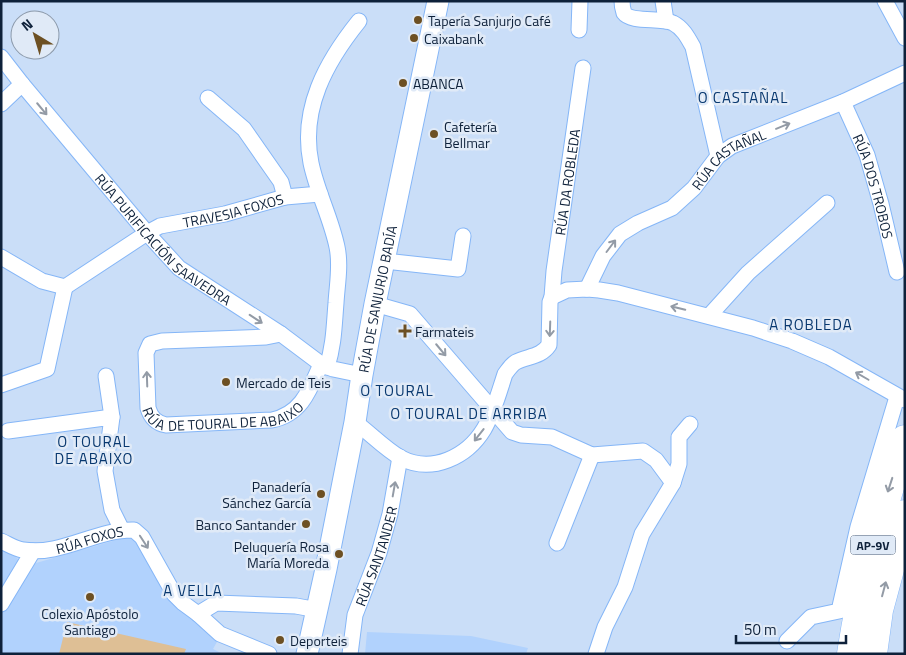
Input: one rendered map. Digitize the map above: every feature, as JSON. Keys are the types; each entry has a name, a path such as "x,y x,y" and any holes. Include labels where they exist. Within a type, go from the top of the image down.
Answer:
{"highway":[{"name":"AP-9V","path":"851,654 865,580 880,517 905,439"},
{"name":"AP-9V","path":"873,654 879,610 905,514"}],"main road":[{"name":"RÚA DE SANJURJO BADÍA","path":"307,654 318,610 355,422 375,304 438,1"}],"street":[{"path":"579,30 580,1"},
{"path":"622,1 624,12 629,17 666,21 673,23 685,33 693,47 718,156"},
{"path":"663,1 666,21"},
{"path":"885,1 905,38"},
{"path":"324,365 333,346 339,273 337,248 312,164 308,126 318,87 334,54 359,21"},
{"name":"RÚA PURIFICACIÓN SAAVEDRA","path":"1,57 147,233 179,268 281,334 324,365 362,375"},
{"name":"RÚA DA ROBLEDA","path":"355,422 400,457 419,464 433,464 456,457 476,440 488,421 505,374 510,367 516,362 546,350 549,345 550,302 554,271 583,68"},
{"name":"RÚA CASTAÑAL","path":"587,289 604,256 620,234 638,223 672,208 694,188 718,156 732,146 843,102 905,73"},
{"path":"1,104 22,84"},
{"path":"208,98 244,129 281,182 285,197"},
{"name":"RÚA DOS TROBOS","path":"843,102 867,155 897,272"},
{"name":"TRAVESIA FOXOS","path":"65,287 160,226 225,214 285,197 320,194"},
{"path":"709,316 748,273 827,203"},
{"path":"385,261 458,269 463,236"},
{"path":"1,257 42,281 65,287 47,369 1,385"},
{"path":"552,297 567,290 587,289 618,293 709,316 792,340 829,357 901,398 858,527 839,611 812,616 787,641"},
{"path":"375,304 410,314 512,432 521,435 552,437 592,455 643,451 656,460 673,483"},
{"name":"RÚA DE TOURAL DE ABAIXO","path":"281,334 266,337 162,341 150,344 146,353 149,414 154,420 166,425 283,418 300,405 324,365"},
{"path":"106,376 112,417 106,471 112,510 122,530"},
{"path":"8,431 112,417"},
{"path":"596,654 605,627 625,587 642,534 673,483 678,464 679,437 690,424"},
{"path":"557,543 592,455"},
{"name":"RÚA SANTANDER","path":"350,654 355,615 379,553 390,514 400,457"},
{"name":"RÚA FOXOS","path":"1,541 20,550 34,551 65,546 102,534 134,530 142,537 174,594 183,603 220,634 269,654"},
{"path":"1,604 34,551"},
{"path":"198,614 216,603 296,606 318,610"}],"shaded area":[{"name":"Colexio Apóstolo Santiago","path":"130,536 134,538 172,603 218,640 213,649 223,654 1,654 1,546 9,550 28,569 36,563"},
{"path":"67,622 186,649 184,654 59,654"},
{"path":"367,632 471,636 528,648 526,654 365,654"}],"place":[{"name":"Tapería Sanjurjo Café","path":"418,20"},
{"name":"Caixabank","path":"414,38"},
{"name":"ABANCA","path":"403,83"},
{"name":"Cafetería Bellmar","path":"434,134"},
{"name":"Farmateis","path":"405,331"},
{"name":"Mercado de Teis","path":"226,382"},
{"name":"Panadería Sánchez García","path":"321,494"},
{"name":"Banco Santander","path":"306,524"},
{"name":"Peluquería Rosa María Moreda","path":"339,554"},
{"name":"Colexio Apóstolo Santiago","path":"90,597"},
{"name":"Deporteis","path":"280,640"}],"district":[{"name":"O CASTAÑAL","path":"743,97"},
{"name":"A ROBLEDA","path":"811,324"},
{"name":"O TOURAL","path":"397,390"},
{"name":"O TOURAL DE ARRIBA","path":"469,413"},
{"name":"O TOURAL DE ABAIXO","path":"94,450"},
{"name":"A VELLA","path":"193,590"}]}
